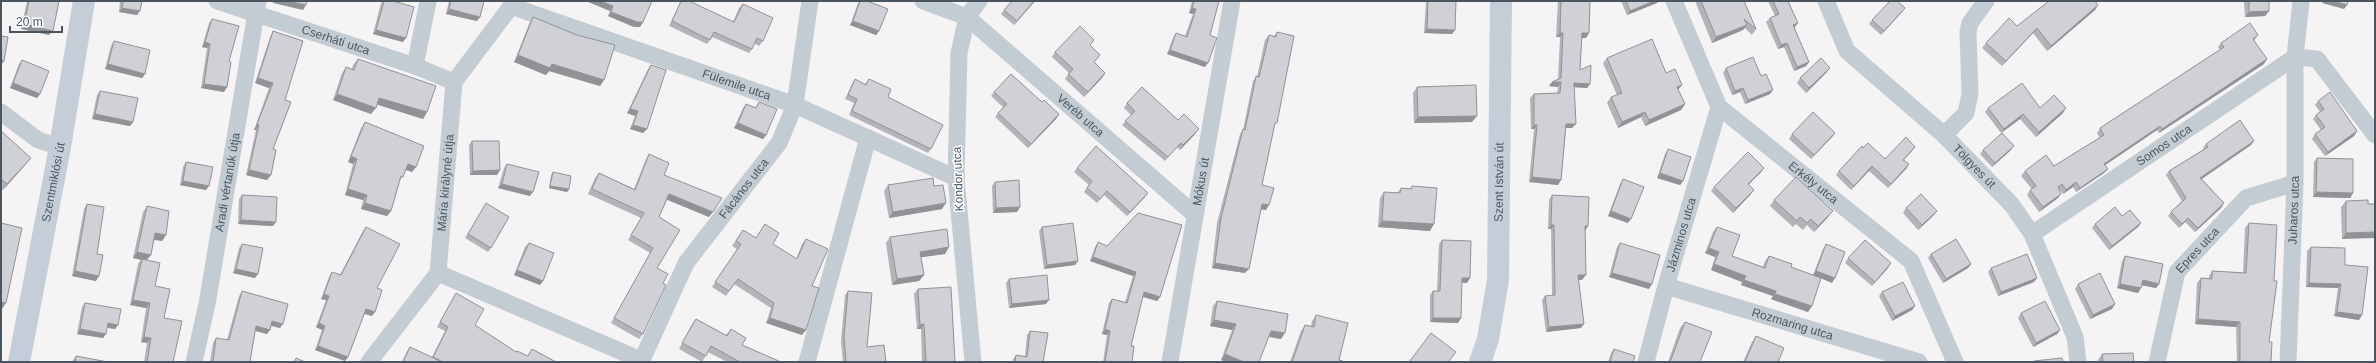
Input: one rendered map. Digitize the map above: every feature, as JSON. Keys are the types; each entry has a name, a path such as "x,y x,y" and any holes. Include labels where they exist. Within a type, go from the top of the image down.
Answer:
{"street":[{"name":"Szentmiklósi út","path":"19,362 60,147 84,1"},
{"name":"Cserháti utca","path":"217,1 257,7 454,82"},
{"path":"415,66 428,1"},
{"name":"Fácános utca","path":"641,361 686,263 779,143 795,105 810,1"},
{"path":"923,1 967,17"},
{"name":"Kondor utca","path":"973,362 956,178 959,53 967,17 979,1"},
{"name":"Mókus út","path":"1170,362 1194,214 1232,1"},
{"name":"Szent István út","path":"1480,362 1488,339 1498,280 1501,1"},
{"name":"Erkély utca","path":"1674,1 1719,107 1911,261 1955,362"},
{"name":"Tölgyes út","path":"1826,1 1848,51 1944,134 2012,206 2032,234 2075,337 2078,362"},
{"path":"1944,134 1966,113 1970,94 1968,32 1970,23 1986,1"},
{"name":"Juharos utca","path":"2288,362 2295,183 2295,57 2301,1"},
{"path":"454,82 513,4"},
{"name":"Fülemile utca","path":"513,4 795,105 956,178"},
{"name":"Aradi vértanúk útja","path":"194,362 208,296 257,7"},
{"name":"Veréb utca","path":"967,17 1194,214"},
{"path":"2295,57 2317,59 2375,135"},
{"name":"Somos utca","path":"2032,234 2295,57"},
{"name":"Mária királyné útja","path":"438,273 454,82"},
{"name":"Jázminos utca","path":"1646,362 1666,286 1719,107"},
{"path":"1,112 38,140 60,147"},
{"path":"807,362 868,138"},
{"name":"Epres utca","path":"2157,362 2177,272 2246,198 2295,183"},
{"path":"369,362 438,273 641,361"},
{"name":"Rozmaring utca","path":"1666,286 1919,362"}],"building":[{"path":"29,1 59,1 53,31 24,24"},
{"path":"123,1 142,1 140,11 122,8"},
{"path":"288,1 307,1 306,5"},
{"path":"384,1 393,1 414,7 406,38 376,30"},
{"path":"451,1 484,1 480,17 449,9"},
{"path":"600,1 652,1 643,22 637,22 611,12 613,6"},
{"path":"681,1 689,1 734,22 743,4 773,18 763,41 757,38 752,49 714,32 710,40 672,21"},
{"path":"860,1 867,1 888,9 879,31 853,21"},
{"path":"1012,1 1034,1 1017,21 1004,10"},
{"path":"1194,1 1219,1 1210,35 1217,38 1208,63 1170,50 1176,33 1187,37 1196,9 1192,8"},
{"path":"1428,1 1456,1 1455,30 1427,29"},
{"path":"1561,1 1590,1 1589,33 1582,33 1580,70 1591,65 1590,84 1574,83 1576,124 1566,124 1561,180 1532,177 1537,125 1534,125 1534,94 1560,93 1561,82 1552,82 1561,78 1563,33 1560,33"},
{"path":"1626,1 1654,1 1630,11"},
{"path":"1701,1 1744,1 1756,29 1744,19 1747,25 1716,37"},
{"path":"1773,1 1788,1 1798,23 1793,25 1809,62 1797,67 1787,43 1781,45 1770,18 1779,14"},
{"path":"1890,1 1897,1 1905,8 1884,31 1872,20"},
{"path":"2049,1 2095,1 2098,5 2051,46 2037,28 2006,61 1986,43 2009,18 2017,26"},
{"path":"2249,1 2269,1 2269,11 2249,12"},
{"path":"2333,1 2348,1 2347,5"},
{"path":"533,17 577,35 615,45 604,80 552,64 550,68 518,55"},
{"path":"212,19 239,26 229,61 231,62 227,87 204,84 210,44 205,42"},
{"path":"2250,23 2258,35 2253,39 2267,59 2162,129 2160,126 2104,164 2108,169 2080,188 2076,182 2066,190 2062,184 2058,187 2061,194 2043,207 2030,190 2036,186 2025,171 2046,155 2054,166 2104,135 2100,128 2224,47 2221,43"},
{"path":"1080,26 1094,40 1090,45 1100,55 1094,62 1105,73 1088,92 1068,74 1073,69 1055,52"},
{"path":"273,31 303,41 285,100 291,102 273,149 276,150 271,175 249,170 259,125 257,124 273,83 258,78"},
{"path":"1277,32 1294,36 1277,123 1275,123 1262,185 1274,188 1269,205 1262,204 1249,269 1215,263 1221,218 1243,129 1245,130 1256,76 1259,77 1269,35 1276,37"},
{"path":"1,36 8,37 4,61 1,60"},
{"path":"1652,39 1666,73 1675,69 1682,85 1677,87 1685,104 1649,120 1645,112 1622,122 1611,97 1622,93 1607,58"},
{"path":"114,41 150,50 145,74 108,64"},
{"path":"1753,57 1761,76 1766,74 1773,90 1748,100 1743,88 1735,91 1726,68"},
{"path":"1821,58 1830,68 1809,88 1800,78"},
{"path":"358,59 436,86 427,112 379,98 376,108 337,94 346,67 354,70"},
{"path":"22,60 49,71 40,94 13,83"},
{"path":"651,65 666,70 647,129 633,125 638,111 630,109"},
{"path":"1011,74 1042,102 1044,100 1059,114 1031,144 998,113 1007,104 994,92"},
{"path":"855,79 866,85 869,79 891,89 888,97 943,125 931,149 852,111 857,99 848,95"},
{"path":"2022,83 2040,108 2054,95 2066,108 2039,132 2023,114 2004,129 1988,108"},
{"path":"1476,85 1477,116 1418,117 1417,87"},
{"path":"1142,87 1178,120 1184,114 1199,129 1183,145 1181,143 1168,157 1125,121 1135,111 1127,103"},
{"path":"100,91 138,98 133,122 95,114"},
{"path":"2330,92 2357,131 2328,152 2315,134 2325,127 2316,115 2324,109 2318,101"},
{"path":"759,102 777,109 766,135 738,123 746,104 756,108"},
{"path":"1813,112 1835,133 1814,155 1792,134"},
{"path":"2240,120 2254,141 2200,178 2224,203 2198,228 2188,218 2182,224 2171,212 2186,198 2169,171 2208,147 2206,144"},
{"path":"365,122 424,146 416,167 408,164 403,177 401,176 391,211 365,203 367,195 348,189 357,159 351,156"},
{"path":"1,131 31,158 7,184 1,179"},
{"path":"2002,133 2014,146 1995,163 1983,150"},
{"path":"1906,137 1915,147 1903,160 1909,164 1891,184 1872,166 1854,186 1839,171 1862,146 1863,148 1868,143 1885,159"},
{"path":"472,141 499,141 500,170 473,171"},
{"path":"1096,146 1148,193 1130,212 1107,191 1100,199 1087,188 1092,181 1077,168"},
{"path":"1668,149 1691,157 1683,181 1660,173"},
{"path":"1748,152 1764,168 1748,184 1754,190 1736,208 1714,187"},
{"path":"649,154 669,163 664,175 722,198 713,212 669,194 659,217 680,230 657,268 668,274 663,283 666,285 643,334 614,318 653,248 631,235 644,213 592,189 599,173 635,190"},
{"path":"2317,158 2353,159 2353,193 2316,192"},
{"path":"186,162 213,167 209,186 183,181"},
{"path":"507,164 539,172 533,192 502,184"},
{"path":"553,172 571,176 569,189 550,186"},
{"path":"1796,177 1833,211 1818,226 1811,219 1807,223 1800,217 1797,221 1774,200"},
{"path":"933,178 934,186 943,185 946,203 893,212 888,185"},
{"path":"1623,179 1644,187 1631,219 1611,211"},
{"path":"1019,180 1020,207 996,208 995,182"},
{"path":"1412,186 1437,188 1434,224 1382,221 1384,192 1400,193 1401,188 1411,189"},
{"path":"1921,194 1937,211 1922,225 1906,208"},
{"path":"242,195 277,197 276,222 241,220"},
{"path":"1552,195 1589,197 1588,226 1585,226 1586,275 1578,275 1584,324 1549,327 1545,296 1555,295 1554,225 1551,225"},
{"path":"2368,200 2368,204 2375,204 2375,232 2346,233 2346,201"},
{"path":"486,203 509,217 491,248 468,234"},
{"path":"87,204 104,207 97,254 103,255 99,276 75,271"},
{"path":"147,206 169,211 166,235 155,233 151,255 137,252"},
{"path":"2115,207 2122,216 2130,210 2141,223 2112,246 2095,224"},
{"path":"1138,213 1182,225 1160,297 1144,292 1131,346 1134,346 1132,362 1105,362 1110,331 1105,329 1112,299 1127,303 1136,272 1093,257 1098,242 1107,246"},
{"path":"1,223 22,228 6,303 1,302"},
{"path":"1073,223 1078,261 1047,265 1042,227"},
{"path":"2249,223 2277,225 2274,281 2277,281 2269,342 2272,342 2271,362 2240,362 2240,322 2198,319 2201,278 2212,279 2212,271 2246,273"},
{"path":"765,224 779,233 773,244 797,259 806,239 828,249 812,286 819,288 806,330 770,318 774,303 738,279 729,291 715,282 741,244 736,241 743,230 756,238"},
{"path":"366,227 400,244 377,288 382,290 375,312 366,309 348,357 318,346 325,326 319,323 329,296 324,294 332,272 341,275"},
{"path":"1717,227 1740,235 1732,256 1765,268 1769,256 1792,264 1791,267 1821,278 1812,306 1775,294 1776,291 1744,280 1746,276 1714,264 1719,252 1709,248"},
{"path":"947,229 949,247 920,252 924,275 897,279 890,237"},
{"path":"1956,239 1971,264 1946,279 1931,254"},
{"path":"1442,240 1471,241 1470,278 1462,278 1461,318 1433,318 1433,291 1440,291"},
{"path":"1865,240 1891,263 1875,282 1848,258"},
{"path":"529,243 554,253 543,281 517,270"},
{"path":"1620,243 1660,255 1652,284 1612,273"},
{"path":"242,244 263,248 258,274 236,269"},
{"path":"1826,244 1845,252 1835,278 1816,271"},
{"path":"2311,247 2345,248 2345,265 2368,267 2362,315 2337,312 2341,284 2309,283"},
{"path":"2027,254 2037,278 2001,292 1991,268"},
{"path":"2125,256 2163,264 2159,284 2143,280 2141,288 2120,284"},
{"path":"142,259 160,263 155,286 170,289 164,318 182,321 173,362 147,362 151,338 144,337 150,303 133,300"},
{"path":"2100,273 2115,304 2093,315 2078,284"},
{"path":"1047,275 1049,300 1012,304 1009,279"},
{"path":"1903,282 1915,306 1895,316 1882,292"},
{"path":"951,287 955,362 926,362 924,324 920,325 918,289"},
{"path":"242,291 288,304 283,324 272,321 270,330 256,326 250,362 213,362 216,338 229,340"},
{"path":"848,291 872,293 867,347 884,345 886,362 846,362 844,337"},
{"path":"456,293 484,309 475,325 516,352 517,351 528,356 532,349 556,362 443,362 433,357 448,327 440,322"},
{"path":"1217,301 1288,314 1285,333 1271,331 1259,362 1244,362 1225,354 1236,324 1214,320"},
{"path":"2045,301 2060,330 2036,343 2021,313"},
{"path":"85,303 121,309 118,325 108,323 106,334 80,329"},
{"path":"1316,315 1348,323 1339,360 1343,362 1292,362 1305,325 1314,327"},
{"path":"696,319 727,336 731,329 746,338 742,345 781,362 740,362 711,346 706,356 682,343"},
{"path":"1685,322 1712,332 1700,362 1670,362"},
{"path":"1030,331 1048,333 1043,362 1015,362 1016,355 1027,357"},
{"path":"1431,333 1456,352 1448,362 1409,362"},
{"path":"1756,336 1784,348 1778,362 1745,362"},
{"path":"410,347 438,360 437,362 403,362"},
{"path":"1614,349 1635,356 1633,362 1610,362"},
{"path":"2133,353 2134,362 2103,362 2102,354"},
{"path":"76,356 108,362 75,362"},
{"path":"296,358 305,362 294,362"},
{"path":"2062,358 2063,362 2034,362 2034,361"}]}
